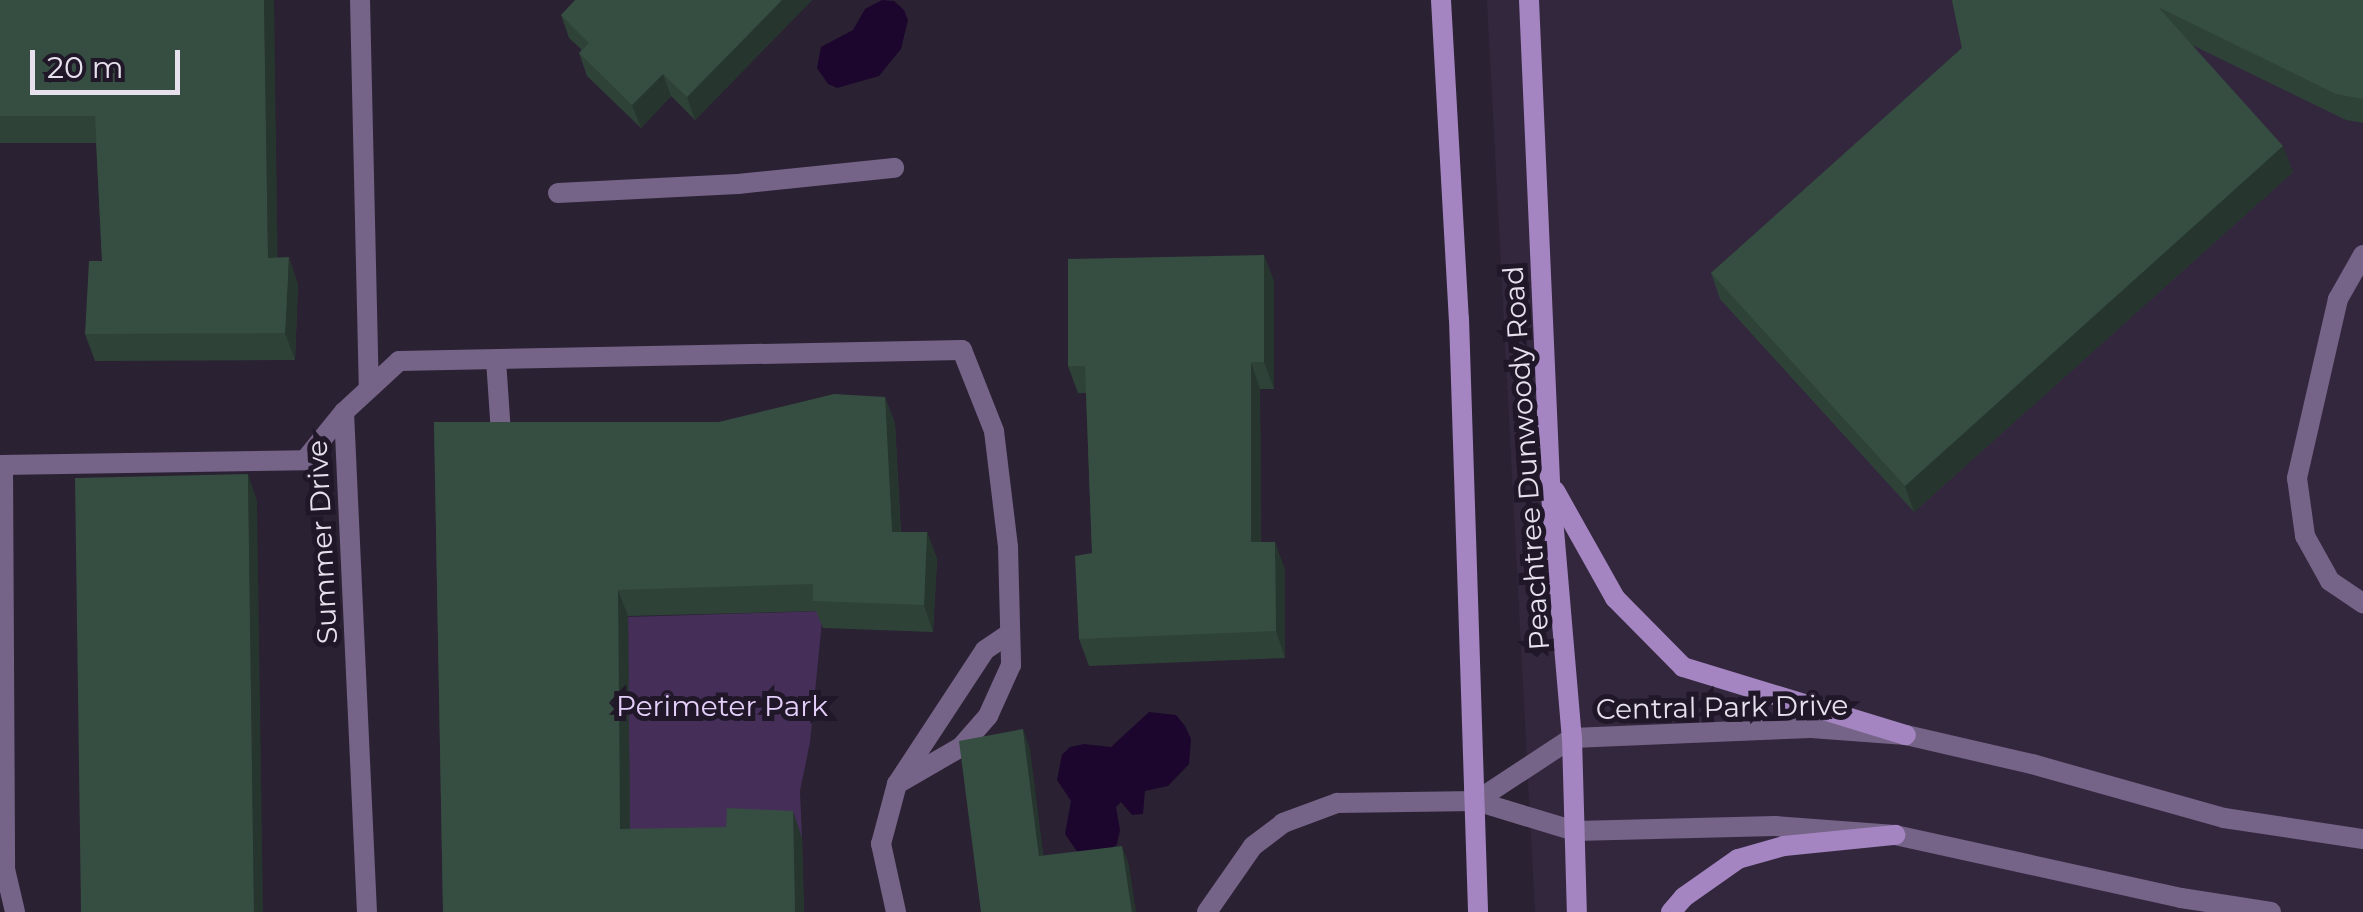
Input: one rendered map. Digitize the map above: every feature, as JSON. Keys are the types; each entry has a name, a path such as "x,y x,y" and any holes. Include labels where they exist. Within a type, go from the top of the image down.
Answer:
{"main road":[{"name":"Peachtree Dunwoody Road","path":"1442,0 1459,319 1478,912"},
{"name":"Peachtree Dunwoody Road","path":"1530,0 1550,483 1572,738 1577,912"},
{"path":"1550,483 1615,598 1683,667 1906,735"},
{"path":"1672,912 1684,896 1738,859 1784,846 1894,835"}],"street":[{"path":"360,0 369,388"},
{"path":"558,194 738,184 894,168"},
{"path":"2363,256 2338,299 2297,478 2305,536 2330,580 2363,604"},
{"path":"344,412 399,362 962,350 994,431 1008,547 1011,665 988,716 961,747 897,784"},
{"path":"496,360 501,434"},
{"name":"Summer Drive","path":"15,912 5,869 2,824 2,465 306,460 344,412"},
{"name":"Summer Drive","path":"344,412 367,912"},
{"path":"896,912 881,844 897,784 985,650 1010,634"},
{"name":"Central Park Drive","path":"1476,801 1572,738 1811,728 1906,735 2032,764 2224,818 2363,839"},
{"path":"1207,912 1253,846 1283,823 1337,803 1476,801 1575,830 1775,826 1894,835 2181,898 2271,912"}],"shaded area":[{"path":"882,0 894,1 908,20 901,49 879,76 837,88 828,84 817,68 821,47 853,30 865,9"},
{"path":"1487,0 2363,0 2363,912 1535,912"},
{"path":"1149,712 1176,715 1185,726 1191,739 1189,764 1168,786 1145,791 1143,814 1132,815 1121,802 1116,807 1120,830 1117,844 1108,853 1080,856 1065,834 1071,801 1057,780 1062,755 1070,747 1084,744 1111,747"}],"green space":[{"name":"Perimeter Park","path":"823,611 810,742 800,791 802,838 630,856 628,617"}],"building":[{"path":"0,0 264,0 268,258 289,257 285,333 85,334 89,261 102,261 95,116 0,116"},
{"path":"575,0 782,0 687,97 663,74 632,105 579,53 589,43 561,15"},
{"path":"1952,0 2363,0 2363,99 2336,94 2158,7 2283,146 1905,486 1711,273 1962,48"},
{"path":"1264,255 1264,362 1251,362 1251,542 1275,542 1276,631 1079,639 1075,556 1092,553 1085,366 1068,366 1068,259"},
{"path":"834,394 885,397 892,532 927,532 924,605 813,601 813,584 618,590 620,829 726,827 727,808 793,811 795,912 443,912 434,422 719,422"},
{"path":"248,474 254,912 81,912 75,478"},
{"path":"1023,729 1039,856 1122,846 1132,912 981,912 959,741"}]}
